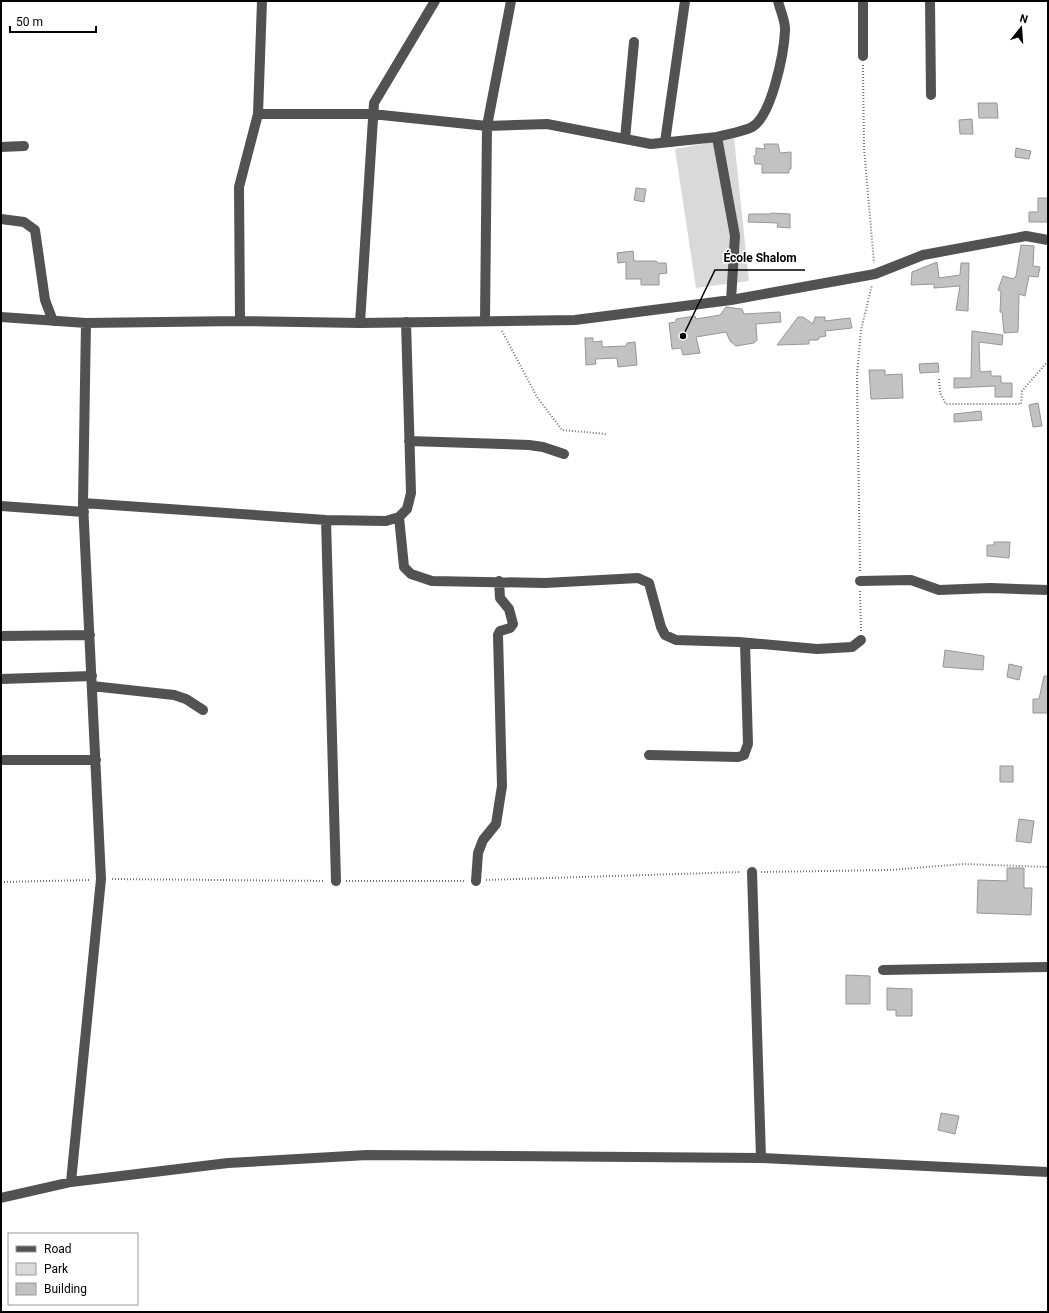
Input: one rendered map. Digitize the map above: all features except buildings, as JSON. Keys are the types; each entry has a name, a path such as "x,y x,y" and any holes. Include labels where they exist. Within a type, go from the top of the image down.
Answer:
{"street":[{"path":"240,321 240,187 258,114 262,1"},
{"path":"360,323 372,114 374,103 435,1"},
{"path":"485,321 487,126 511,1"},
{"path":"665,142 685,1"},
{"path":"258,114 372,114 487,126 547,124 651,144 717,137 752,127 760,120 767,110 777,78 786,29 778,1"},
{"path":"863,1 863,56"},
{"path":"930,1 931,95"},
{"path":"625,139 634,42"},
{"path":"717,137 735,236 731,300"},
{"path":"1,147 24,146"},
{"path":"1,219 24,222 35,230 44,300 53,321"},
{"path":"1,317 86,324 240,321 360,323 575,320 731,300 875,274 924,255 1026,236 1048,240"},
{"path":"1,506 84,508 326,520 386,521 399,517 407,509 411,493 406,322"},
{"path":"71,1182 101,879 84,508 86,324"},
{"path":"410,441 529,445 543,447 564,454"},
{"path":"399,517 404,567 411,574 432,581 545,583 638,578 649,583 661,627 665,635 676,640 745,643 817,649 852,647 861,640"},
{"path":"326,520 336,881"},
{"path":"860,581 911,580 939,590 990,588 1048,590"},
{"path":"476,881 478,853 483,840 496,824 502,786 498,635 500,632 510,628 513,624 508,609 500,598 499,581"},
{"path":"1,636 90,635"},
{"path":"648,755 744,755 748,744 745,643"},
{"path":"1,679 92,676"},
{"path":"92,686 174,695 186,698 203,710"},
{"path":"1,760 96,760"},
{"path":"752,872 761,1158"},
{"path":"883,970 1048,967"},
{"path":"1,1198 71,1182 228,1162 367,1155 761,1158 1048,1172"}],"path":[{"path":"861,640 857,375 861,330 875,274 864,148 863,56"},
{"path":"496,321 537,397 562,430 606,434"},
{"path":"939,379 940,393 946,404 1021,404 1022,391 1048,361"},
{"path":"1,882 101,879 476,881 752,872 890,870 964,864 1048,867"}],"green space":[{"path":"734,138 749,281 696,288 675,149"}],"place":[{"name":"École Shalom","path":"683,336"}]}
